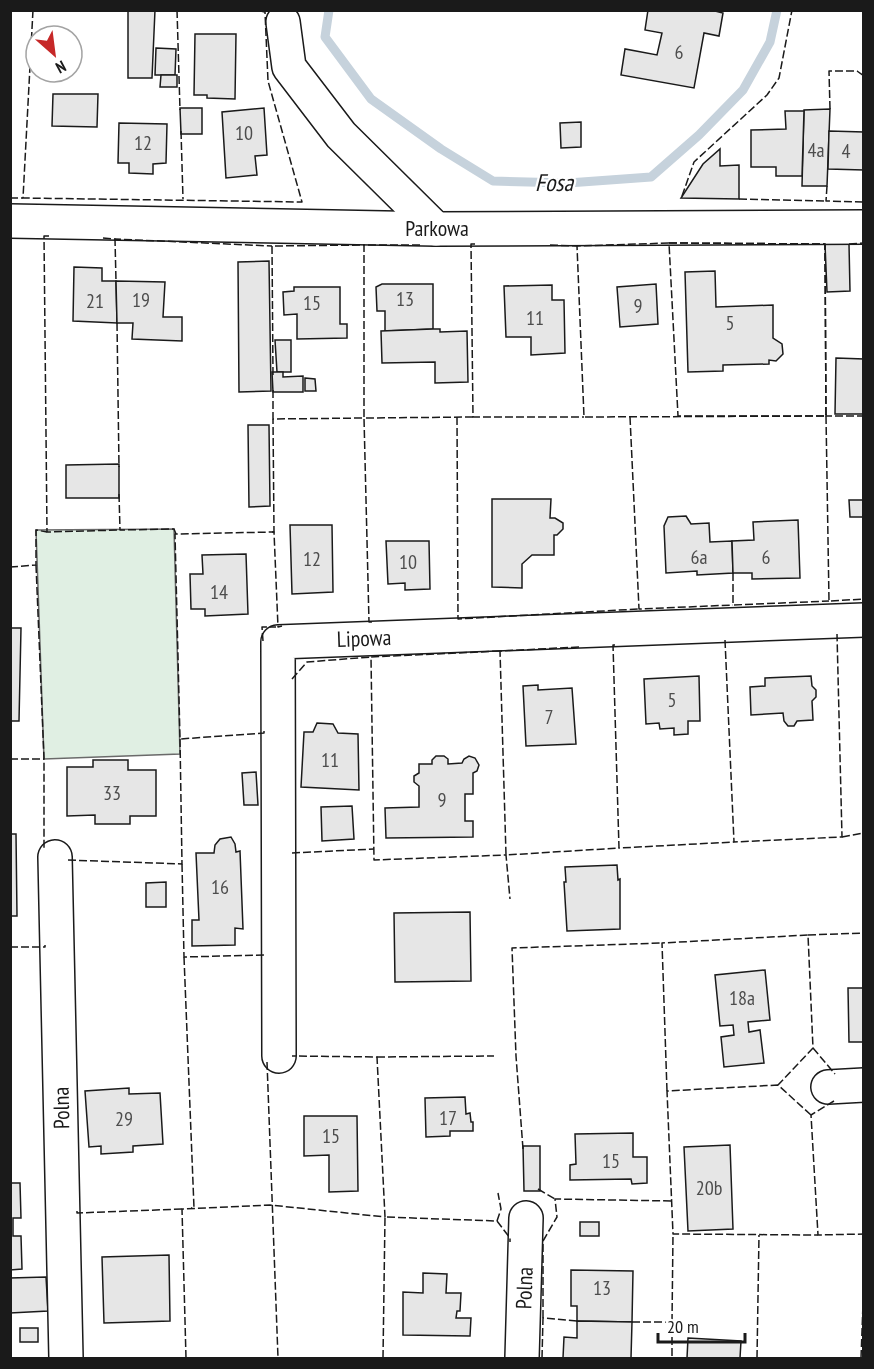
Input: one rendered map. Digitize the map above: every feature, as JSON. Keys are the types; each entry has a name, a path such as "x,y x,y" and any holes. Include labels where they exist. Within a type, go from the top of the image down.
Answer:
{"street":[{"path":"283,22 289,67 341,135 436,229"},
{"name":"Parkowa","path":"10,220 436,229 864,227"},
{"name":"Lipowa","path":"279,1056 278,642 864,620"},
{"name":"Polna","path":"55,857 66,1359"},
{"path":"828,1087 864,1085"},
{"name":"Polna","path":"522,1359 526,1218"}],"green space":[{"path":"174,529 180,754 44,759 36,530"}],"building":[{"path":"128,10 155,10 152,78 128,78"},
{"path":"648,10 711,10 723,13 719,36 704,33 694,88 621,75 625,49 657,55 662,33 645,30"},
{"path":"195,34 236,34 235,99 194,95"},
{"path":"156,48 176,49 175,75 155,75"},
{"path":"161,75 177,75 177,87 160,87"},
{"path":"53,94 98,94 97,127 52,126"},
{"path":"180,108 202,108 202,134 181,134"},
{"path":"264,108 267,155 255,156 257,175 226,178 222,112"},
{"path":"830,109 827,186 802,186 804,110"},
{"path":"785,111 804,111 802,176 776,176 776,167 751,167 751,130 786,129"},
{"path":"581,122 581,147 561,148 560,123"},
{"path":"119,123 167,124 166,163 153,164 153,174 129,173 129,163 118,163"},
{"path":"829,131 864,132 864,170 828,169"},
{"path":"720,149 720,166 739,165 739,199 681,198 703,164"},
{"path":"825,244 849,244 850,291 827,292"},
{"path":"269,261 271,391 239,392 238,262"},
{"path":"74,267 102,268 102,281 116,281 117,323 73,321"},
{"path":"715,271 716,307 773,305 773,338 782,344 783,354 776,361 769,360 769,364 723,365 723,371 688,372 685,272"},
{"path":"116,281 165,282 163,317 182,317 182,341 132,339 133,323 117,323"},
{"path":"382,284 433,284 433,329 385,331 385,311 377,311 376,287"},
{"path":"656,284 658,324 620,327 617,287"},
{"path":"552,285 552,300 564,300 565,353 531,355 531,337 506,337 504,286"},
{"path":"294,287 340,287 340,324 347,324 347,338 297,339 297,314 284,315 283,292 294,291"},
{"path":"440,329 440,332 467,331 468,382 435,383 435,362 382,363 381,331"},
{"path":"275,340 291,340 291,372 277,372"},
{"path":"836,358 864,359 864,414 835,414"},
{"path":"272,372 283,372 283,377 303,376 303,392 273,392"},
{"path":"305,378 315,379 316,391 305,391"},
{"path":"248,425 269,425 270,506 249,507"},
{"path":"119,464 119,498 66,498 66,465"},
{"path":"492,499 551,499 550,518 563,523 563,529 554,535 554,555 532,555 522,564 522,588 492,587"},
{"path":"849,500 864,500 864,517 850,517"},
{"path":"686,516 691,524 709,523 710,542 732,541 733,573 697,575 697,571 666,573 664,526 668,517"},
{"path":"798,520 800,578 752,579 752,573 733,573 732,541 754,540 753,522"},
{"path":"290,525 332,525 333,592 292,594"},
{"path":"386,541 429,541 430,589 405,590 405,583 388,584"},
{"path":"246,554 248,614 205,616 205,609 191,609 190,574 203,574 202,555"},
{"path":"10,628 21,628 19,721 10,721"},
{"path":"699,676 700,721 688,721 688,734 674,735 674,728 660,729 659,723 646,724 644,679"},
{"path":"811,676 812,686 816,690 816,697 812,701 813,720 797,721 794,726 788,726 784,721 783,713 751,715 750,687 765,686 765,678"},
{"path":"538,685 538,690 572,688 576,744 526,746 523,686"},
{"path":"317,723 333,724 338,733 358,734 359,790 301,787 304,732 313,732"},
{"path":"436,756 444,756 448,759 448,764 462,763 469,756 475,758 479,765 477,771 473,773 473,794 465,794 465,821 473,821 473,837 386,838 385,808 419,807 419,786 414,782 414,776 419,773 419,764 432,764"},
{"path":"93,760 128,760 128,770 156,770 156,816 130,816 130,824 95,824 95,815 67,816 67,767 93,767"},
{"path":"256,772 258,805 244,805 242,773"},
{"path":"352,806 354,839 322,841 321,807"},
{"path":"10,834 16,834 17,916 10,916"},
{"path":"231,837 236,852 240,851 243,929 235,928 235,945 192,946 192,920 199,920 196,853 214,853 215,845 220,839"},
{"path":"617,865 618,880 620,879 620,929 567,931 565,867"},
{"path":"166,882 166,907 146,907 146,883"},
{"path":"470,912 471,981 395,982 394,913"},
{"path":"765,970 770,1020 748,1022 749,1032 760,1030 764,1063 724,1067 721,1037 734,1035 733,1025 720,1026 715,975"},
{"path":"848,988 864,988 864,1042 849,1042"},
{"path":"129,1088 129,1094 160,1093 163,1144 133,1146 133,1152 101,1154 101,1146 89,1147 85,1091"},
{"path":"465,1097 466,1114 470,1113 473,1131 450,1131 450,1136 426,1137 425,1098"},
{"path":"304,1116 357,1116 358,1191 329,1192 329,1155 304,1156"},
{"path":"633,1133 633,1157 647,1157 647,1183 632,1184 631,1179 570,1180 570,1165 576,1164 575,1134"},
{"path":"730,1145 733,1229 688,1231 684,1147"},
{"path":"523,1146 540,1146 540,1191 524,1191"},
{"path":"10,1183 20,1183 21,1218 13,1218 13,1236 21,1236 22,1269 10,1270"},
{"path":"580,1222 599,1222 599,1236 580,1236"},
{"path":"169,1255 170,1321 104,1323 102,1257"},
{"path":"571,1270 633,1271 632,1322 577,1321 577,1306 571,1306"},
{"path":"423,1273 447,1274 446,1293 461,1293 460,1311 457,1311 456,1318 471,1318 470,1336 403,1335 403,1292 423,1293"},
{"path":"46,1277 48,1311 10,1313 10,1278"},
{"path":"577,1321 632,1322 631,1358 563,1358 564,1337 577,1338"},
{"path":"20,1328 38,1328 38,1342 20,1342"},
{"path":"688,1338 741,1341 740,1358 687,1358"}],"waterway":[{"name":"Fosa","path":"329,10 325,37 371,99 441,149 493,181 568,183 651,177 699,135 743,90 770,42 777,10"}],"fence":[{"path":"33,10 23,198 302,202 268,81 265,12 255,10"},
{"path":"177,10 180,110"},
{"path":"682,196 694,162 767,95 779,78 792,10"},
{"path":"830,109 829,71 857,71 864,76"},
{"path":"181,131 183,199"},
{"path":"827,186 826,201 864,202"},
{"path":"10,198 23,198"},
{"path":"739,199 826,201"},
{"path":"49,236 44,236 47,532 120,530"},
{"path":"103,238 115,239 116,281"},
{"path":"115,241 115,239 272,246"},
{"path":"669,243 825,244 826,416 584,417 577,246 669,243"},
{"path":"669,243 825,244 826,416 678,416 669,243"},
{"path":"849,244 864,243"},
{"path":"475,244 471,244 473,417 584,417"},
{"path":"420,245 364,245 364,418 473,417"},
{"path":"273,375 272,246 364,245"},
{"path":"550,245 577,246"},
{"path":"117,323 119,467"},
{"path":"273,390 273,419 364,418 369,622 372,622"},
{"path":"826,414 826,416 864,416"},
{"path":"826,416 829,601 864,599"},
{"path":"457,417 458,619 639,609"},
{"path":"630,417 639,609 733,605"},
{"path":"272,532 274,532 273,419"},
{"path":"119,494 120,530 174,529 176,534"},
{"path":"10,567 36,565 36,530 47,532"},
{"path":"264,731 264,733 180,739 175,534 274,532 278,627 282,626"},
{"path":"36,565 44,759 44,849"},
{"path":"733,573 733,605 829,601"},
{"path":"263,641 262,627 276,627"},
{"path":"725,640 734,842 842,837 837,634"},
{"path":"615,645 613,645 619,848 734,842"},
{"path":"579,647 500,651 506,855 619,848"},
{"path":"500,651 371,657 374,860 506,855 510,899"},
{"path":"292,679 307,662 371,657"},
{"path":"68,860 182,864 180,739"},
{"path":"10,759 44,759"},
{"path":"842,837 864,833"},
{"path":"292,853 374,849"},
{"path":"182,864 184,957 266,955"},
{"path":"808,935 864,933"},
{"path":"667,1091 662,943 808,935 813,1048 778,1085"},
{"path":"523,1149 516,1056 512,948 662,943"},
{"path":"10,947 45,947 45,945"},
{"path":"184,957 194,1208 191,1208"},
{"path":"813,1048 835,1074"},
{"path":"186,1358 182,1209 270,1205 385,1217 377,1057 292,1056"},
{"path":"377,1057 494,1056"},
{"path":"267,1062 278,1358"},
{"path":"811,1115 778,1085 667,1091 673,1234 818,1235"},
{"path":"834,1101 811,1115 818,1235 864,1234"},
{"path":"538,1189 555,1199"},
{"path":"497,1221 501,1209 498,1193"},
{"path":"543,1318 543,1241 557,1217 555,1199 672,1201"},
{"path":"77,1211 77,1213 183,1209"},
{"path":"383,1358 385,1217 497,1221 510,1238 510,1242"},
{"path":"672,1322 673,1234"},
{"path":"757,1358 759,1235"},
{"path":"861,1358 864,1277"},
{"path":"542,1358 543,1318 577,1321"},
{"path":"632,1322 672,1322 672,1358"}]}
